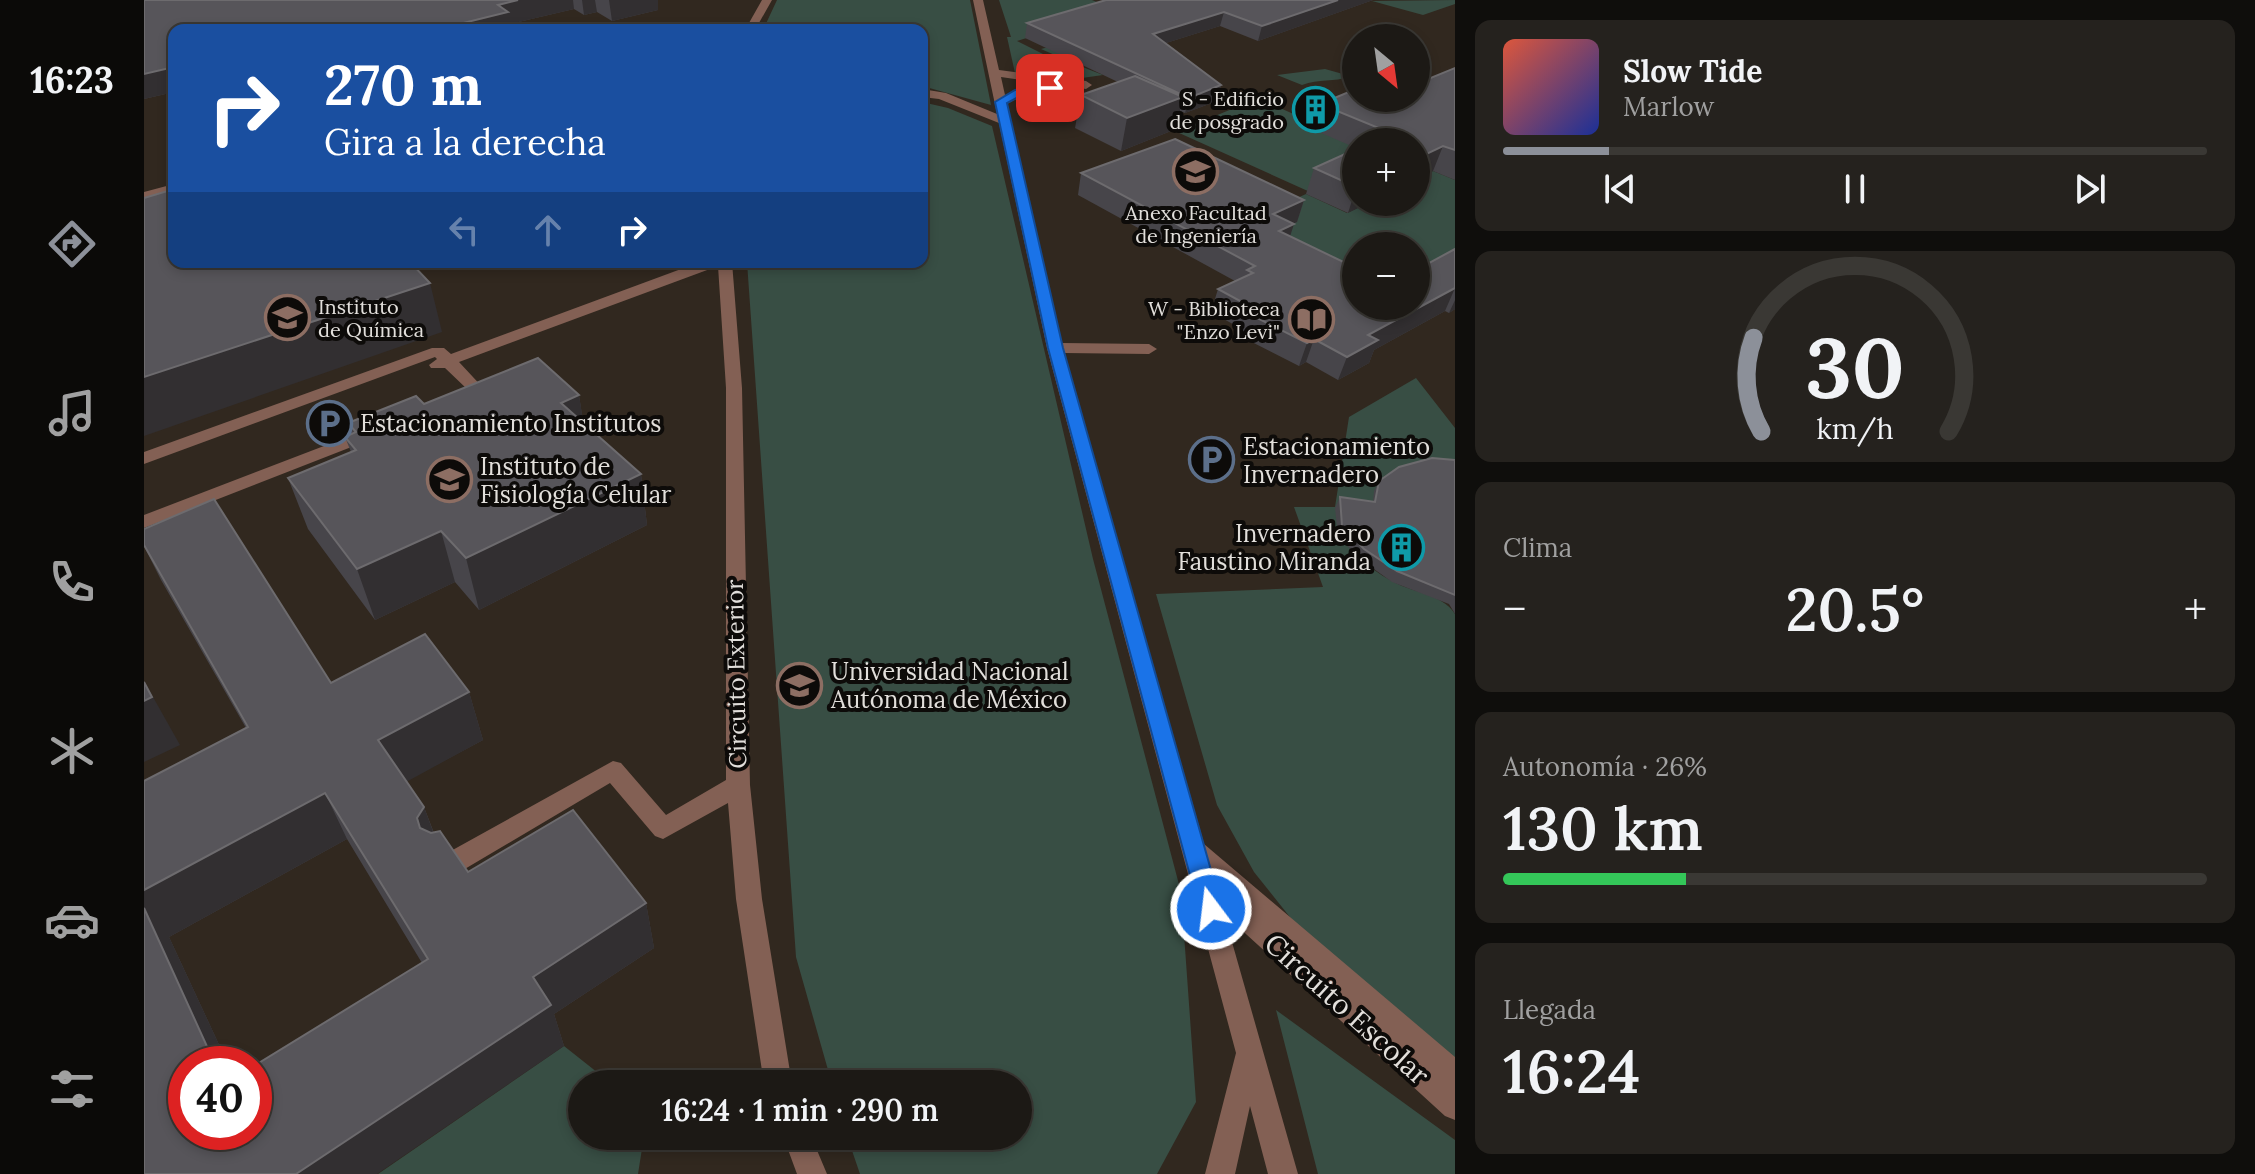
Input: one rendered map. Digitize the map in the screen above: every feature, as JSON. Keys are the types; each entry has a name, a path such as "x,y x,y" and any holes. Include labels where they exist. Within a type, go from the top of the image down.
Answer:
{"street":[{"path":"753,24 767,0"},
{"path":"978,0 997,73 1055,348 1283,1174"},
{"path":"997,73 1086,85 1019,93 1001,102"},
{"path":"928,94 942,96 1007,122"},
{"path":"144,196 168,190"},
{"path":"144,472 698,268"},
{"name":"Circuito Exterior","path":"725,268 734,388 738,785 749,899 776,1070"},
{"path":"1055,348 1149,349"},
{"path":"144,458 438,351 478,391 449,403"},
{"path":"144,522 391,425"},
{"path":"449,865 613,770 663,829 738,785"},
{"path":"1194,850 1455,1075"},
{"name":"Circuito Escolar","path":"1203,879 1455,1106"},
{"path":"1220,1174 1248,1055"},
{"path":"803,1150 812,1174"}],"shaded area":[{"name":"Universidad Nacional Autónoma de México","path":"144,0 1455,0 1455,1174 144,1174"}],"green space":[{"path":"777,0 970,0 991,105 928,88 928,24 766,24"},
{"path":"999,0 1092,0 1116,10 1017,41 1061,63 1066,60 1041,49 1074,40 1099,51 1067,61 1103,75 1068,80 1015,73 1007,37 1011,37"},
{"path":"1455,0 1455,4 1423,15 1372,1"},
{"path":"1325,69 1342,74 1342,78 1302,85 1277,75"},
{"path":"1258,98 1342,136 1342,177 1310,192 1177,132"},
{"path":"928,103 992,126 1093,559 1181,892 1196,1102 1157,1174 860,1174 852,1150 1032,1150 1032,1070 828,1070 796,957 747,268 928,268"},
{"path":"1430,173 1455,180 1455,267 1430,280 1430,232 1342,232 1342,288 1296,266 1271,210 1306,194 1342,211 1342,216 1430,216"},
{"path":"1416,378 1455,428 1455,471 1371,512 1338,536 1383,576 1434,597 1455,614 1455,1060 1309,941 1254,872 1217,805 1156,594 1323,587 1294,507 1335,507 1349,417"},
{"path":"1276,1010 1455,1140 1455,1174 1318,1174"},
{"path":"564,1046 594,1070 568,1070 568,1150 642,1150 638,1174 378,1174"}],"building":[{"path":"144,0 518,0 498,5 508,12 459,24 168,24 168,68 144,74"},
{"path":"1106,0 1338,0 1262,26 1224,12 1153,34 1221,85 1189,98 1027,23"},
{"path":"1455,68 1455,150 1443,146 1430,152 1430,128 1379,128 1320,104 1342,95 1342,112 1430,112 1430,78"},
{"path":"1135,76 1183,97 1127,118 1081,95"},
{"path":"1175,139 1304,200 1273,214 1294,224 1279,231 1342,261 1342,320 1396,320 1368,335 1378,340 1347,357 1314,339 1307,343 1245,312 1253,308 1218,289 1253,273 1247,270 1255,266 1081,173"},
{"path":"1342,155 1342,181 1314,168"},
{"path":"168,191 168,268 416,268 430,283 144,377 144,198"},
{"path":"1455,249 1455,288 1430,302 1430,262"},
{"path":"538,358 579,395 561,403 641,474 466,558 441,531 357,569 288,478 356,450 345,437 356,432 348,423 416,396 424,404"},
{"name":"Invernadero Faustino Miranda","path":"1432,458 1455,460 1455,595 1397,571 1364,549 1342,526 1340,497 1375,502 1379,481 1399,467"},
{"path":"214,499 331,683 425,634 469,692 378,740 424,807 417,818 420,828 431,833 440,831 468,872 573,810 646,903 533,977 551,1005 296,1174 144,1174 144,908 207,1046 168,1046 168,1150 272,1150 272,1055 428,959 325,793 144,890 144,781 248,727 144,545 144,529"},
{"path":"144,682 152,697 144,701"}],"place":[{"name":"S - Edificio de posgrado","path":"1315,109"},
{"name":"Anexo Facultad de Ingeniería","path":"1196,172"},
{"name":"Instituto de Química","path":"287,318"},
{"name":"W - Biblioteca \"Enzo Levi\"","path":"1311,320"},
{"name":"Estacionamiento Institutos","path":"329,423"},
{"name":"Estacionamiento Invernadero","path":"1212,460"},
{"name":"Instituto de Fisiología Celular","path":"449,480"},
{"name":"Invernadero Faustino Miranda","path":"1402,547"},
{"name":"Universidad Nacional Autónoma de México","path":"800,685"}],"route":[{"path":"1050,88 1019,93 1001,102 1043,281 1055,348 1211,909"}]}
